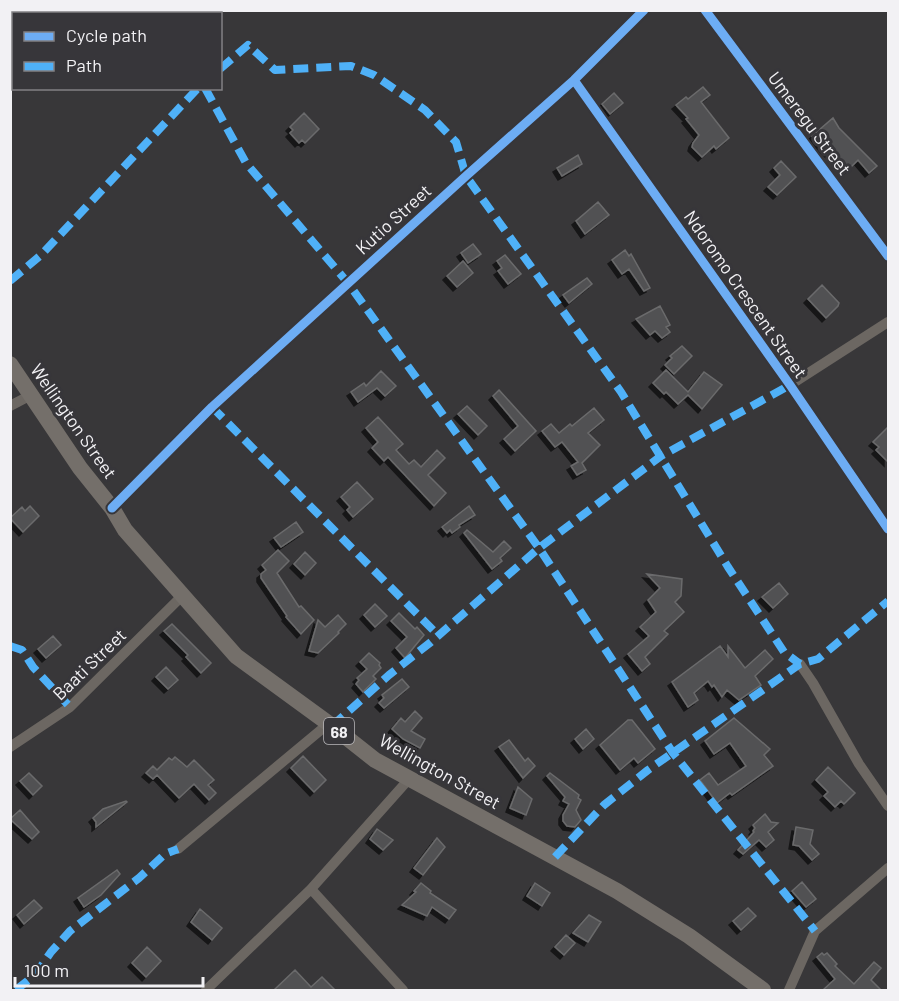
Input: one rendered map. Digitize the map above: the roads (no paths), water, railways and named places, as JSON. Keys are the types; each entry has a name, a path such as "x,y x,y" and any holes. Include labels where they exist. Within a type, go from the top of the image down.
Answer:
{"main road":[{"name":"Wellington Street","path":"10,363 80,468 112,508 125,530 236,656 375,760 617,891 689,936 763,990"}],"street":[{"name":"Kutio Street","path":"112,508 212,407 574,80 644,10"},
{"name":"Umeregu Street","path":"705,10 888,256"},
{"name":"Ndoromo Crescent Street","path":"574,80 790,385 888,529"},
{"path":"790,385 888,322"},
{"path":"10,406 31,395"},
{"name":"Baati Street","path":"10,747 70,707 182,596"},
{"path":"800,663 859,764 888,806"},
{"path":"178,849 328,723"},
{"path":"206,990 311,889 409,779"},
{"path":"789,990 815,931 888,868"},
{"path":"311,889 403,990"}]}
